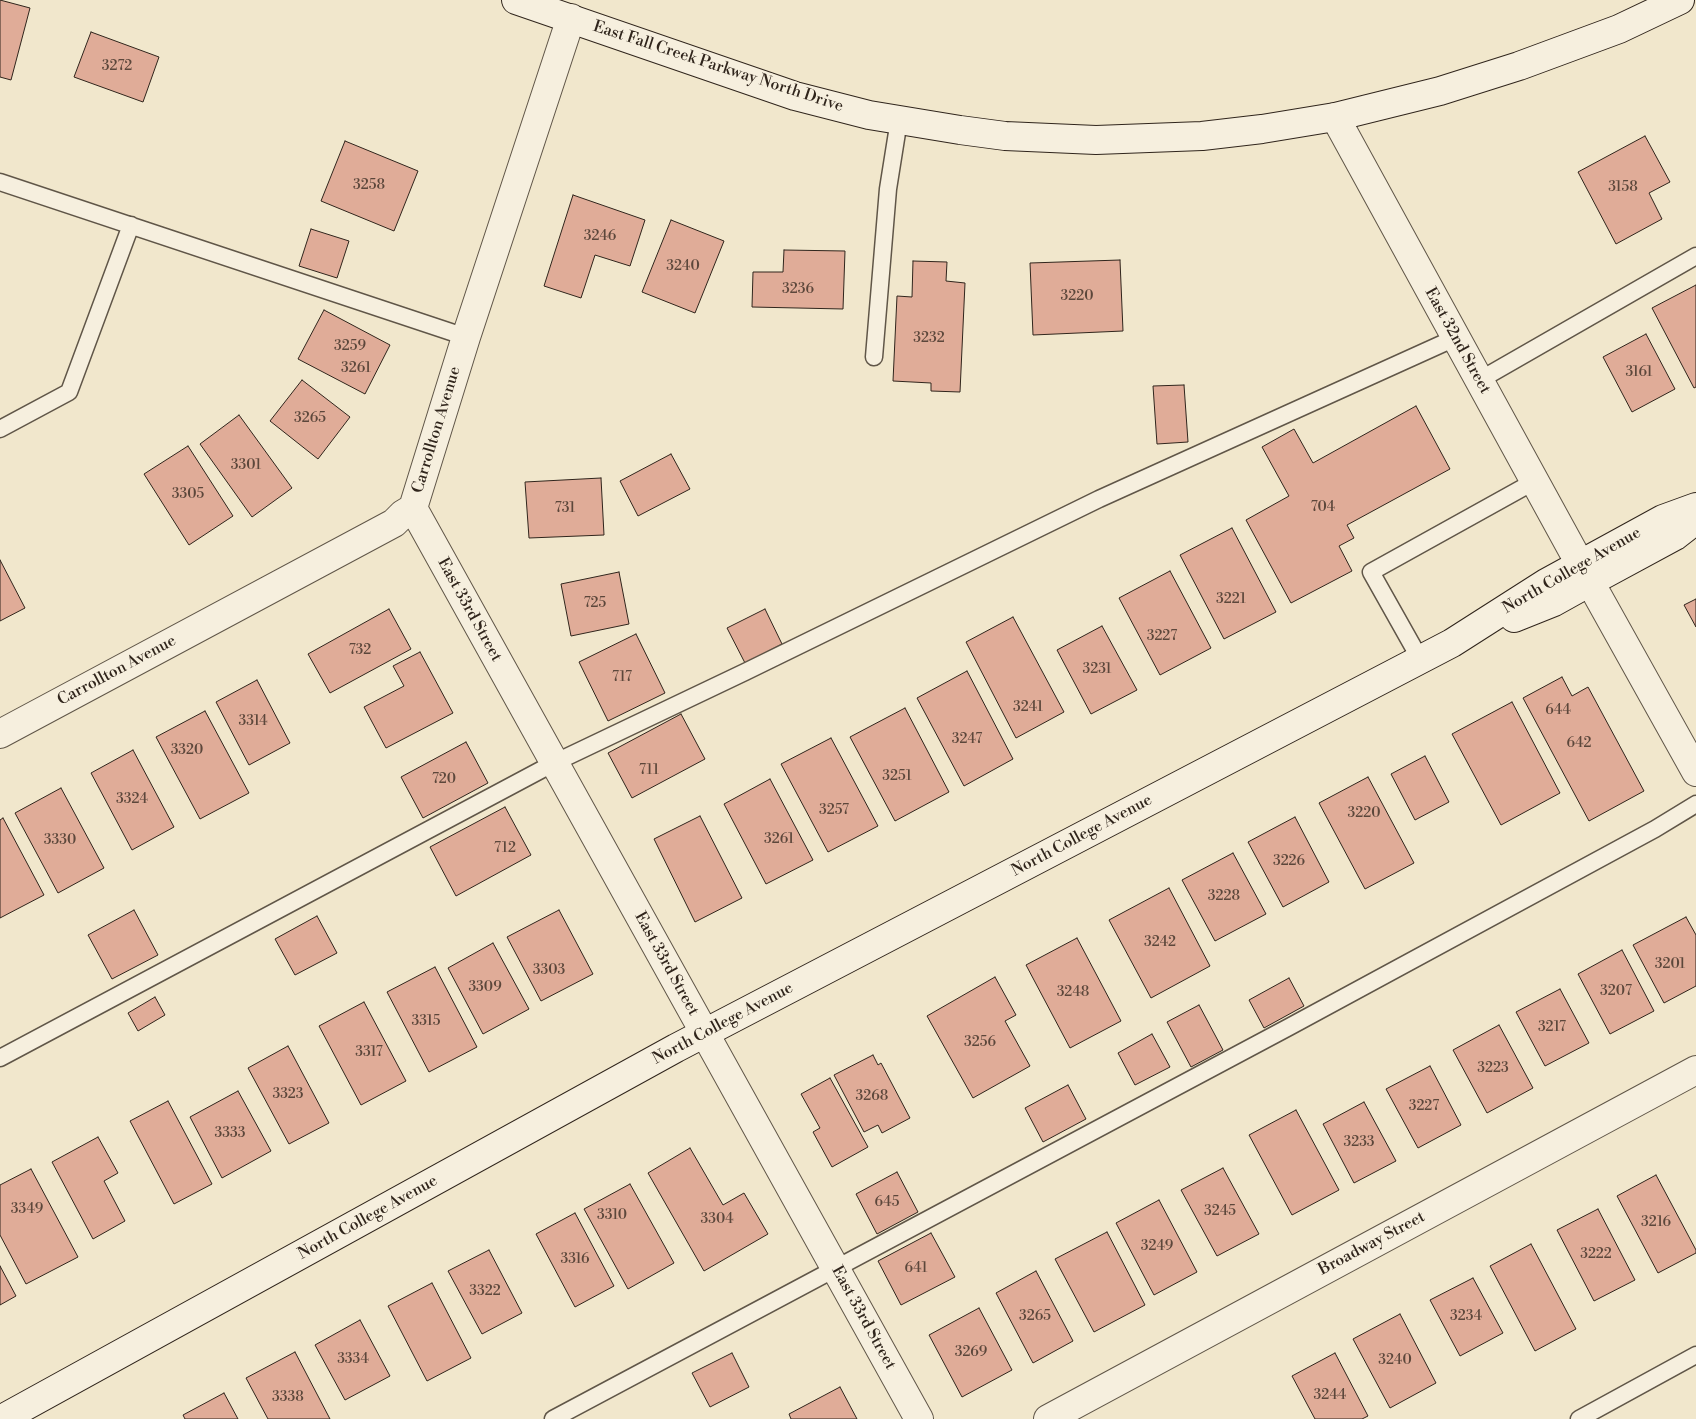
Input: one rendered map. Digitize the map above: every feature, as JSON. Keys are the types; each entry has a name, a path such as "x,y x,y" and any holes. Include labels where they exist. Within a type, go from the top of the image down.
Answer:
{"street":[{"name":"East Fall Creek Parkway North Drive","path":"516,0 795,96 869,115 1005,136 1065,140 1202,136 1262,129 1335,117 1440,91 1519,66 1619,28 1680,0"},
{"name":"Carrollton Avenue","path":"0,734 394,523 413,508 466,336 571,18"},
{"name":"East 32nd Street","path":"1335,117 1478,381 1696,772"},
{"name":"North College Avenue","path":"2,1419 704,1033 1420,659 1452,643 1554,602 1585,573 1663,519 1696,507"},
{"name":"East 33rd Street","path":"413,508 919,1419"},
{"name":"North College Avenue","path":"1585,573 1675,536 1696,520"},
{"name":"Broadway Street","path":"1048,1419 1696,1070"}],"lane":[{"path":"874,357 888,189 899,120"},
{"path":"0,182 466,336"},
{"path":"0,429 69,392 131,225"},
{"path":"1478,381 1696,256"},
{"path":"0,1058 554,763 762,664 1099,499 1455,338"},
{"path":"1420,659 1371,572 1534,481"},
{"path":"553,1419 1298,1023 1646,834 1696,804"},
{"path":"1580,1419 1696,1355"}],"building":[{"path":"0,0 30,8 11,80 0,77"},
{"path":"91,32 159,57 143,102 74,77"},
{"path":"1645,136 1670,182 1649,193 1662,219 1616,244 1578,172"},
{"path":"345,141 418,171 394,231 321,201"},
{"path":"573,195 645,220 630,266 595,255 581,298 544,286"},
{"path":"671,220 724,241 695,313 642,292"},
{"path":"311,229 349,241 337,278 299,266"},
{"path":"784,250 845,251 843,309 752,307 753,272 783,272"},
{"path":"1120,260 1123,331 1033,335 1030,263"},
{"path":"913,261 947,262 946,281 965,283 960,392 931,391 931,383 893,381 897,296 912,297"},
{"path":"1696,285 1696,387 1694,388 1652,308"},
{"path":"324,310 390,345 365,394 298,359"},
{"path":"1646,334 1675,389 1632,412 1603,357"},
{"path":"302,380 350,417 318,459 270,421"},
{"path":"1184,385 1188,442 1157,444 1153,386"},
{"path":"1416,406 1450,469 1347,525 1354,538 1339,546 1352,571 1291,603 1246,520 1289,496 1262,447 1294,429 1313,463"},
{"path":"239,415 292,488 252,517 200,444"},
{"path":"188,446 233,516 189,545 144,474"},
{"path":"671,454 690,489 638,516 620,481"},
{"path":"601,478 604,535 529,538 525,482"},
{"path":"1232,528 1276,612 1224,639 1180,555"},
{"path":"0,560 25,608 0,621"},
{"path":"1170,571 1211,648 1160,675 1119,598"},
{"path":"619,572 629,624 571,636 561,584"},
{"path":"1696,599 1696,627 1684,605"},
{"path":"389,609 411,649 330,693 308,654"},
{"path":"765,609 782,644 745,663 727,628"},
{"path":"1013,617 1064,712 1016,738 966,642"},
{"path":"1102,626 1137,690 1091,714 1057,650"},
{"path":"636,634 665,693 608,721 579,662"},
{"path":"420,652 453,713 386,748 364,707 404,686 393,666"},
{"path":"967,671 1013,759 964,786 917,698"},
{"path":"1562,677 1572,696 1588,687 1644,791 1589,821 1523,698"},
{"path":"257,680 290,743 249,765 216,702"},
{"path":"1512,702 1560,793 1501,825 1452,734"},
{"path":"905,708 949,792 895,821 850,737"},
{"path":"205,711 249,793 200,819 156,737"},
{"path":"681,714 705,759 632,798 608,753"},
{"path":"831,738 878,826 828,852 781,764"},
{"path":"466,742 488,783 423,818 401,777"},
{"path":"133,750 174,827 132,850 91,773"},
{"path":"1425,756 1449,802 1415,820 1391,774"},
{"path":"1368,777 1414,863 1365,889 1319,803"},
{"path":"770,779 813,860 766,884 724,804"},
{"path":"61,788 104,868 58,893 15,813"},
{"path":"505,807 531,855 456,896 430,847"},
{"path":"700,816 742,898 695,922 654,839"},
{"path":"1295,817 1329,882 1283,907 1248,842"},
{"path":"3,818 44,895 0,918 0,820"},
{"path":"1233,853 1266,914 1215,941 1182,880"},
{"path":"1169,888 1210,966 1151,998 1109,920"},
{"path":"134,910 158,955 112,979 88,935"},
{"path":"559,910 593,974 541,1001 507,937"},
{"path":"317,916 337,953 295,975 275,939"},
{"path":"1686,917 1696,935 1696,986 1664,1003 1633,945"},
{"path":"1077,938 1121,1021 1070,1048 1026,965"},
{"path":"493,943 529,1009 483,1034 448,968"},
{"path":"1622,950 1654,1011 1610,1034 1578,974"},
{"path":"435,967 477,1047 429,1072 387,992"},
{"path":"995,977 1016,1015 1005,1021 1030,1066 973,1098 927,1016"},
{"path":"1289,978 1304,1006 1264,1028 1249,1000"},
{"path":"1560,989 1589,1043 1545,1066 1516,1012"},
{"path":"155,997 165,1015 138,1031 128,1013"},
{"path":"364,1002 406,1081 361,1105 319,1026"},
{"path":"1199,1005 1223,1050 1191,1067 1167,1022"},
{"path":"1499,1025 1533,1088 1487,1113 1453,1050"},
{"path":"1152,1034 1170,1067 1135,1085 1118,1053"},
{"path":"288,1046 329,1123 289,1144 248,1068"},
{"path":"873,1055 878,1065 881,1063 910,1118 882,1133 878,1125 864,1132 834,1075"},
{"path":"1430,1066 1461,1125 1418,1148 1386,1089"},
{"path":"830,1078 868,1147 832,1167 813,1132 820,1128 801,1094"},
{"path":"1068,1085 1086,1119 1043,1142 1025,1108"},
{"path":"238,1091 271,1151 222,1178 190,1117"},
{"path":"168,1101 212,1184 174,1204 130,1121"},
{"path":"1364,1102 1396,1161 1354,1183 1323,1124"},
{"path":"1296,1110 1339,1190 1292,1215 1249,1135"},
{"path":"98,1137 118,1173 104,1181 125,1221 93,1239 52,1162"},
{"path":"690,1148 723,1205 744,1193 768,1234 704,1271 648,1173"},
{"path":"1223,1168 1259,1234 1217,1256 1181,1190"},
{"path":"31,1169 78,1257 26,1284 0,1235 0,1185"},
{"path":"897,1172 918,1212 877,1234 856,1194"},
{"path":"1656,1175 1696,1250 1696,1253 1658,1273 1617,1196"},
{"path":"630,1184 674,1263 628,1289 584,1209"},
{"path":"1159,1200 1197,1272 1154,1295 1116,1223"},
{"path":"1598,1209 1635,1280 1594,1301 1557,1230"},
{"path":"575,1213 614,1286 575,1307 536,1234"},
{"path":"1107,1232 1145,1305 1094,1332 1055,1259"},
{"path":"931,1233 955,1277 901,1305 878,1261"},
{"path":"1531,1244 1576,1329 1535,1351 1490,1266"},
{"path":"489,1250 522,1313 482,1334 448,1271"},
{"path":"0,1266 16,1296 0,1305"},
{"path":"1036,1271 1073,1341 1033,1363 996,1293"},
{"path":"1473,1278 1503,1333 1460,1356 1430,1300"},
{"path":"432,1283 471,1358 427,1381 388,1306"},
{"path":"979,1308 1012,1370 962,1397 929,1335"},
{"path":"1400,1314 1436,1383 1390,1408 1353,1339"},
{"path":"360,1320 390,1376 345,1400 315,1345"},
{"path":"295,1352 330,1419 268,1419 246,1378"},
{"path":"732,1353 749,1387 710,1407 692,1373"},
{"path":"1335,1353 1368,1416 1362,1419 1315,1419 1292,1376"},
{"path":"840,1387 857,1419 791,1419 789,1414"},
{"path":"224,1393 238,1419 185,1419 183,1415"}]}
